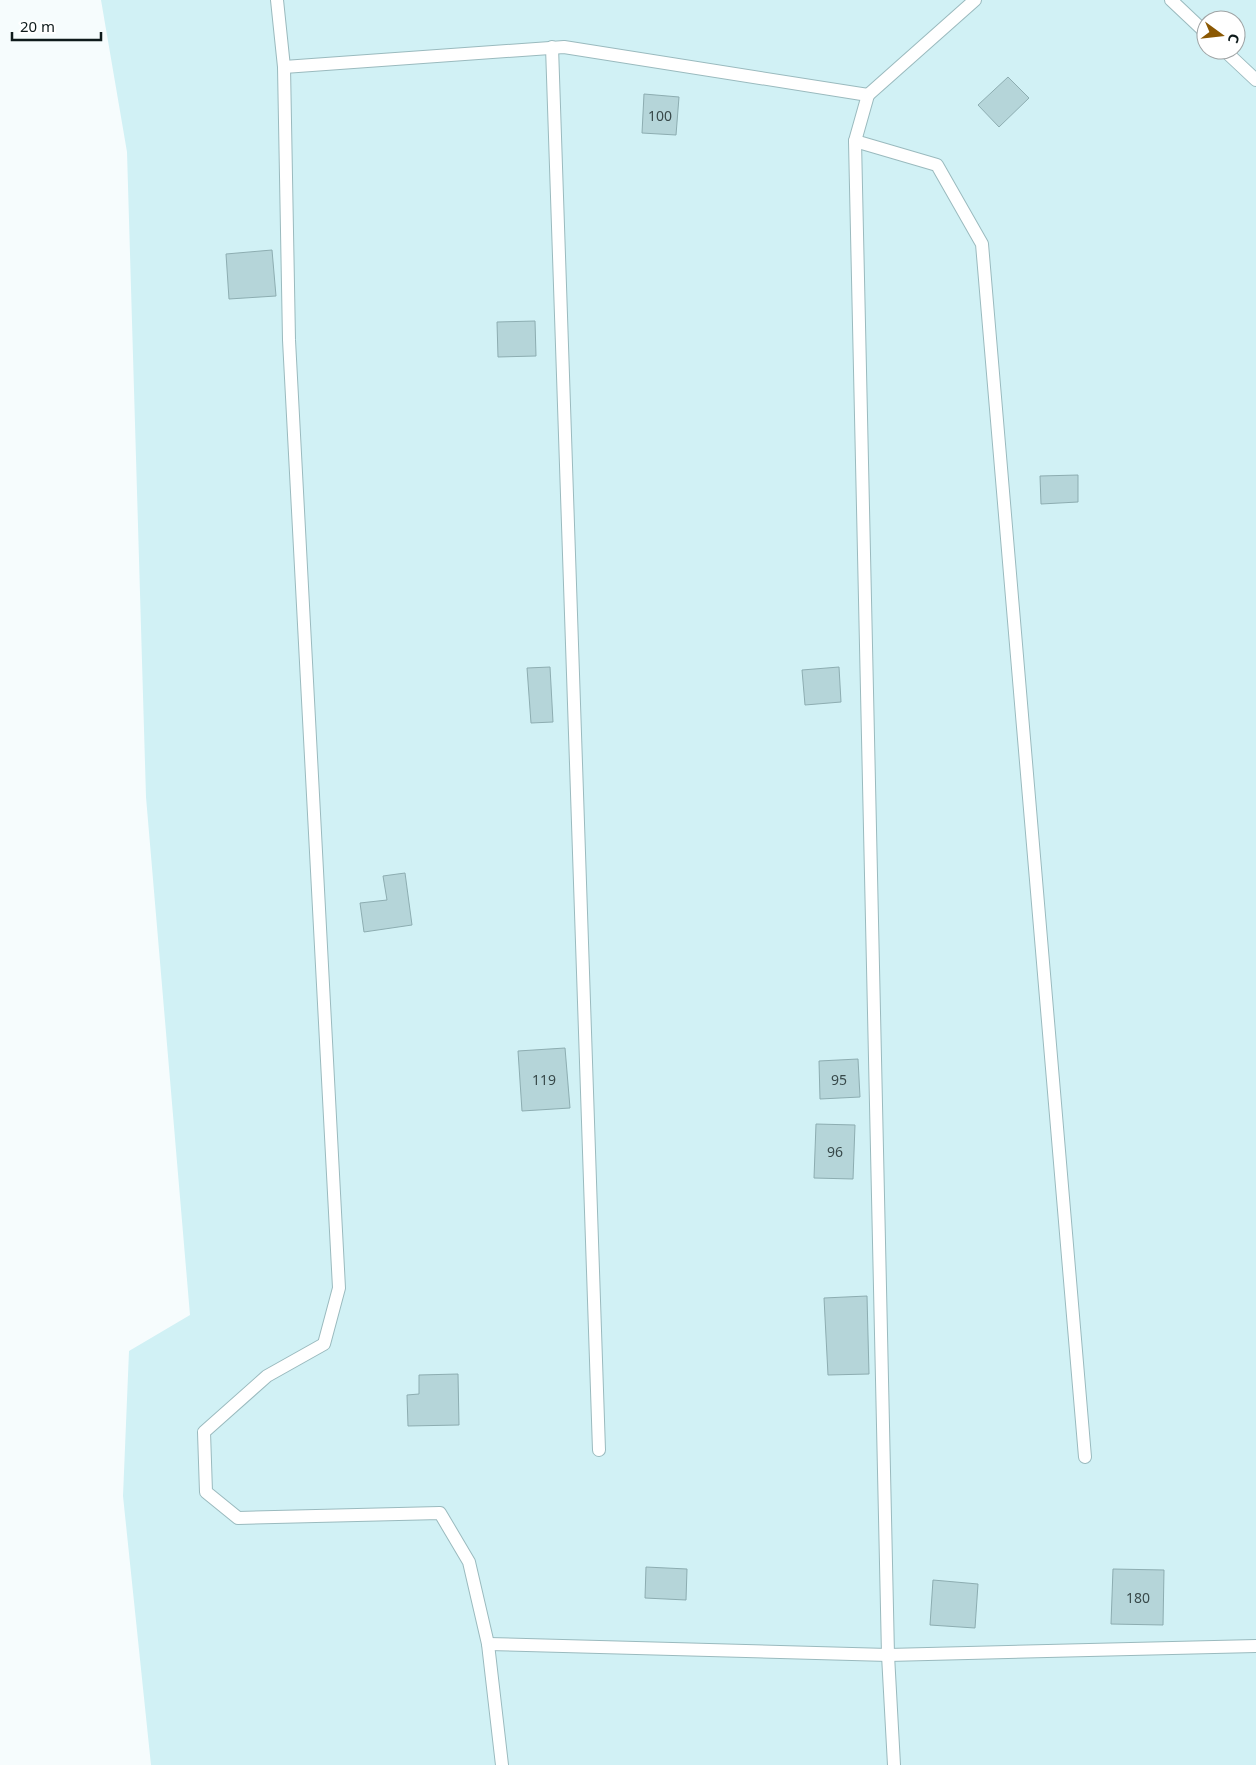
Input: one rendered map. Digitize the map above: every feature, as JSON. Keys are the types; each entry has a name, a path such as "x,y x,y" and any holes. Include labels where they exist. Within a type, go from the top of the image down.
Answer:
{"lane":[{"path":"277,0 284,67 288,340 339,1288 324,1344 267,1376 204,1432 206,1492 238,1518 440,1513 469,1562 488,1644 502,1765"},
{"path":"894,1765 888,1654 855,141 868,95 975,0"},
{"path":"1171,0 1196,24"},
{"path":"552,47 599,1450"},
{"path":"284,67 564,47 868,95"},
{"path":"1235,60 1256,80"},
{"path":"855,141 937,165 982,244 1085,1457"},
{"path":"488,1644 888,1654 1256,1646"}],"shaded area":[{"path":"101,0 1256,0 1256,1765 151,1765 123,1496 129,1351 190,1315 146,797 127,152"}],"building":[{"path":"1008,77 1029,98 999,127 978,105"},
{"path":"644,94 679,97 676,135 642,133"},
{"path":"272,250 276,296 229,299 226,254"},
{"path":"535,321 536,356 498,357 497,322"},
{"path":"1078,475 1078,502 1041,504 1040,476"},
{"path":"550,667 553,722 531,723 527,668"},
{"path":"839,667 841,702 805,705 802,670"},
{"path":"405,873 412,925 364,932 360,903 387,900 383,876"},
{"path":"565,1048 570,1108 522,1111 518,1051"},
{"path":"858,1059 860,1097 820,1099 819,1061"},
{"path":"816,1124 855,1125 853,1179 814,1178"},
{"path":"867,1296 869,1374 828,1375 824,1298"},
{"path":"458,1374 459,1425 408,1426 407,1395 419,1394 419,1375"},
{"path":"646,1567 687,1569 686,1600 645,1598"},
{"path":"1113,1569 1164,1570 1163,1625 1111,1624"},
{"path":"933,1580 978,1584 975,1628 930,1625"}]}
